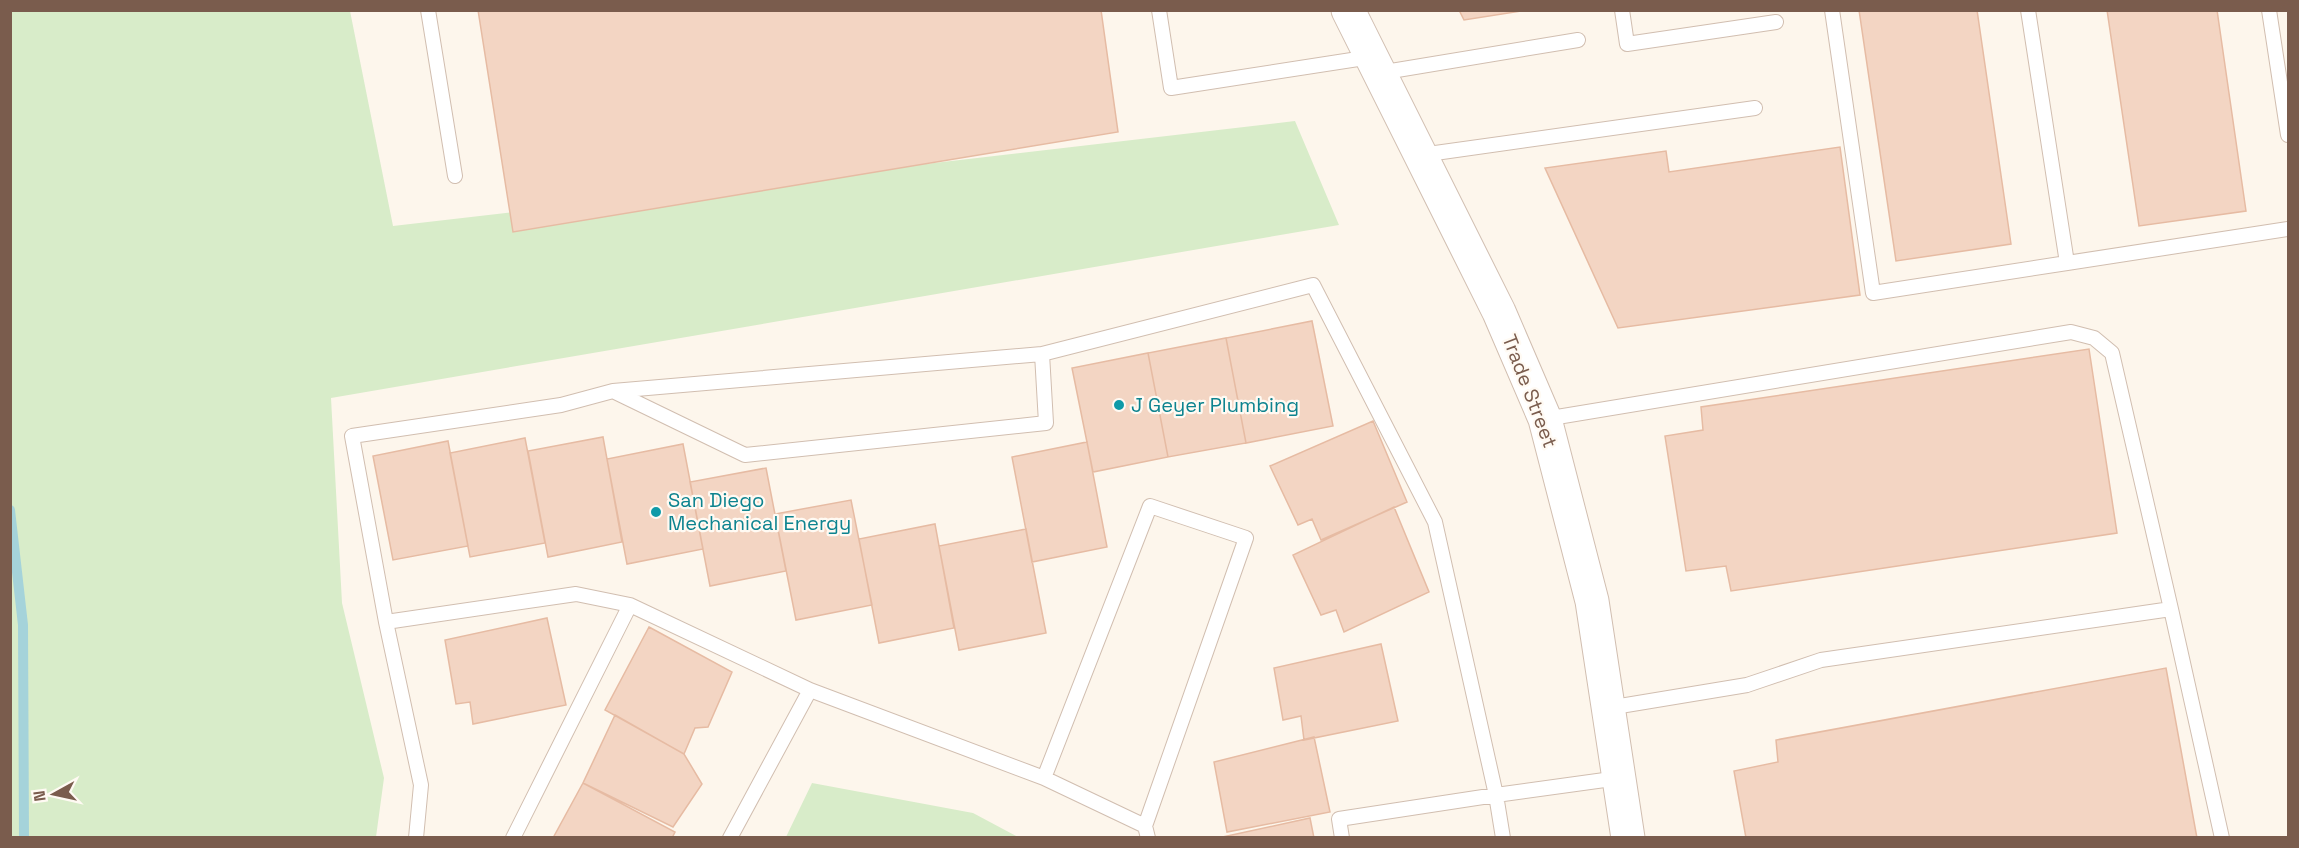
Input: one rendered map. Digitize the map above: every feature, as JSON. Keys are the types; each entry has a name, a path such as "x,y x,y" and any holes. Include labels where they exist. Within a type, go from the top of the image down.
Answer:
{"street":[{"name":"Trade Street","path":"1348,10 1499,312 1545,419 1592,601 1628,837"}],"lane":[{"path":"428,10 455,176"},
{"path":"1159,10 1171,88 1578,40"},
{"path":"1622,10 1627,44 1776,22"},
{"path":"1832,10 1873,293 2289,229"},
{"path":"2028,10 2067,264"},
{"path":"2269,10 2289,135"},
{"path":"1421,155 1755,108"},
{"path":"416,837 421,785 386,622 352,436 561,405 613,391 1042,354 1312,285 1435,522 1496,795 1503,837"},
{"path":"1545,419 2071,332 2094,338 2112,353 2222,837"},
{"path":"613,391 745,455 1046,423 1042,354"},
{"path":"386,622 576,594 630,604 810,690 1044,778 1147,832 1246,538 1150,506 1044,778"},
{"path":"513,837 630,604"},
{"path":"1608,708 1747,685 1821,660 2171,609"},
{"path":"730,837 810,690"},
{"path":"1342,837 1339,819 1619,778"}],"green space":[{"path":"10,11 350,11 393,226 1295,121 1339,225 331,398 342,603 384,778 376,837 11,837"},
{"path":"812,783 973,813 1018,837 786,837"}],"building":[{"path":"478,10 1101,10 1118,132 513,232"},
{"path":"1459,10 1528,10 1464,20"},
{"path":"1859,10 1977,10 2011,244 1896,261"},
{"path":"2107,10 2217,10 2246,211 2139,226"},
{"path":"1840,147 1860,295 1618,328 1545,168 1666,151 1669,172"},
{"path":"1312,321 1333,426 1246,443 1226,338"},
{"path":"1226,338 1246,443 1168,457 1148,353"},
{"path":"2089,349 2117,533 1731,591 1726,566 1686,571 1665,436 1703,430 1701,407"},
{"name":"J Geyer Plumbing","path":"1148,353 1168,457 1093,472 1072,368"},
{"path":"1373,421 1407,502 1321,540 1312,519 1298,525 1270,466"},
{"path":"603,437 622,542 548,557 528,451"},
{"path":"525,438 545,543 470,557 450,453"},
{"path":"448,441 468,546 393,560 373,456"},
{"path":"1087,442 1107,547 1032,562 1012,457"},
{"name":"San Diego Mechanical Energy","path":"683,444 703,549 627,564 607,459"},
{"path":"766,468 786,571 710,586 690,482"},
{"path":"851,500 872,605 796,620 775,514"},
{"path":"1394,507 1429,592 1344,632 1336,610 1321,615 1293,555"},
{"path":"935,524 954,628 879,643 859,539"},
{"path":"1026,529 1046,633 959,650 939,546"},
{"path":"547,618 566,705 473,724 470,702 456,704 445,640"},
{"path":"649,627 732,672 708,727 695,728 684,754 605,710"},
{"path":"1381,644 1398,721 1304,740 1301,716 1283,720 1274,668"},
{"path":"2166,668 2197,838 1746,838 1734,771 1778,762 1776,740"},
{"path":"615,715 684,754 702,784 673,827 583,783"},
{"path":"1314,737 1330,812 1227,832 1214,762"},
{"path":"583,783 675,832 672,838 553,838"},
{"path":"1310,818 1314,838 1218,838"}],"waterway":[{"path":"10,510 23,625 24,838"}],"place":[{"name":"J Geyer Plumbing","path":"1119,405"},
{"name":"San Diego Mechanical Energy","path":"656,512"}]}
